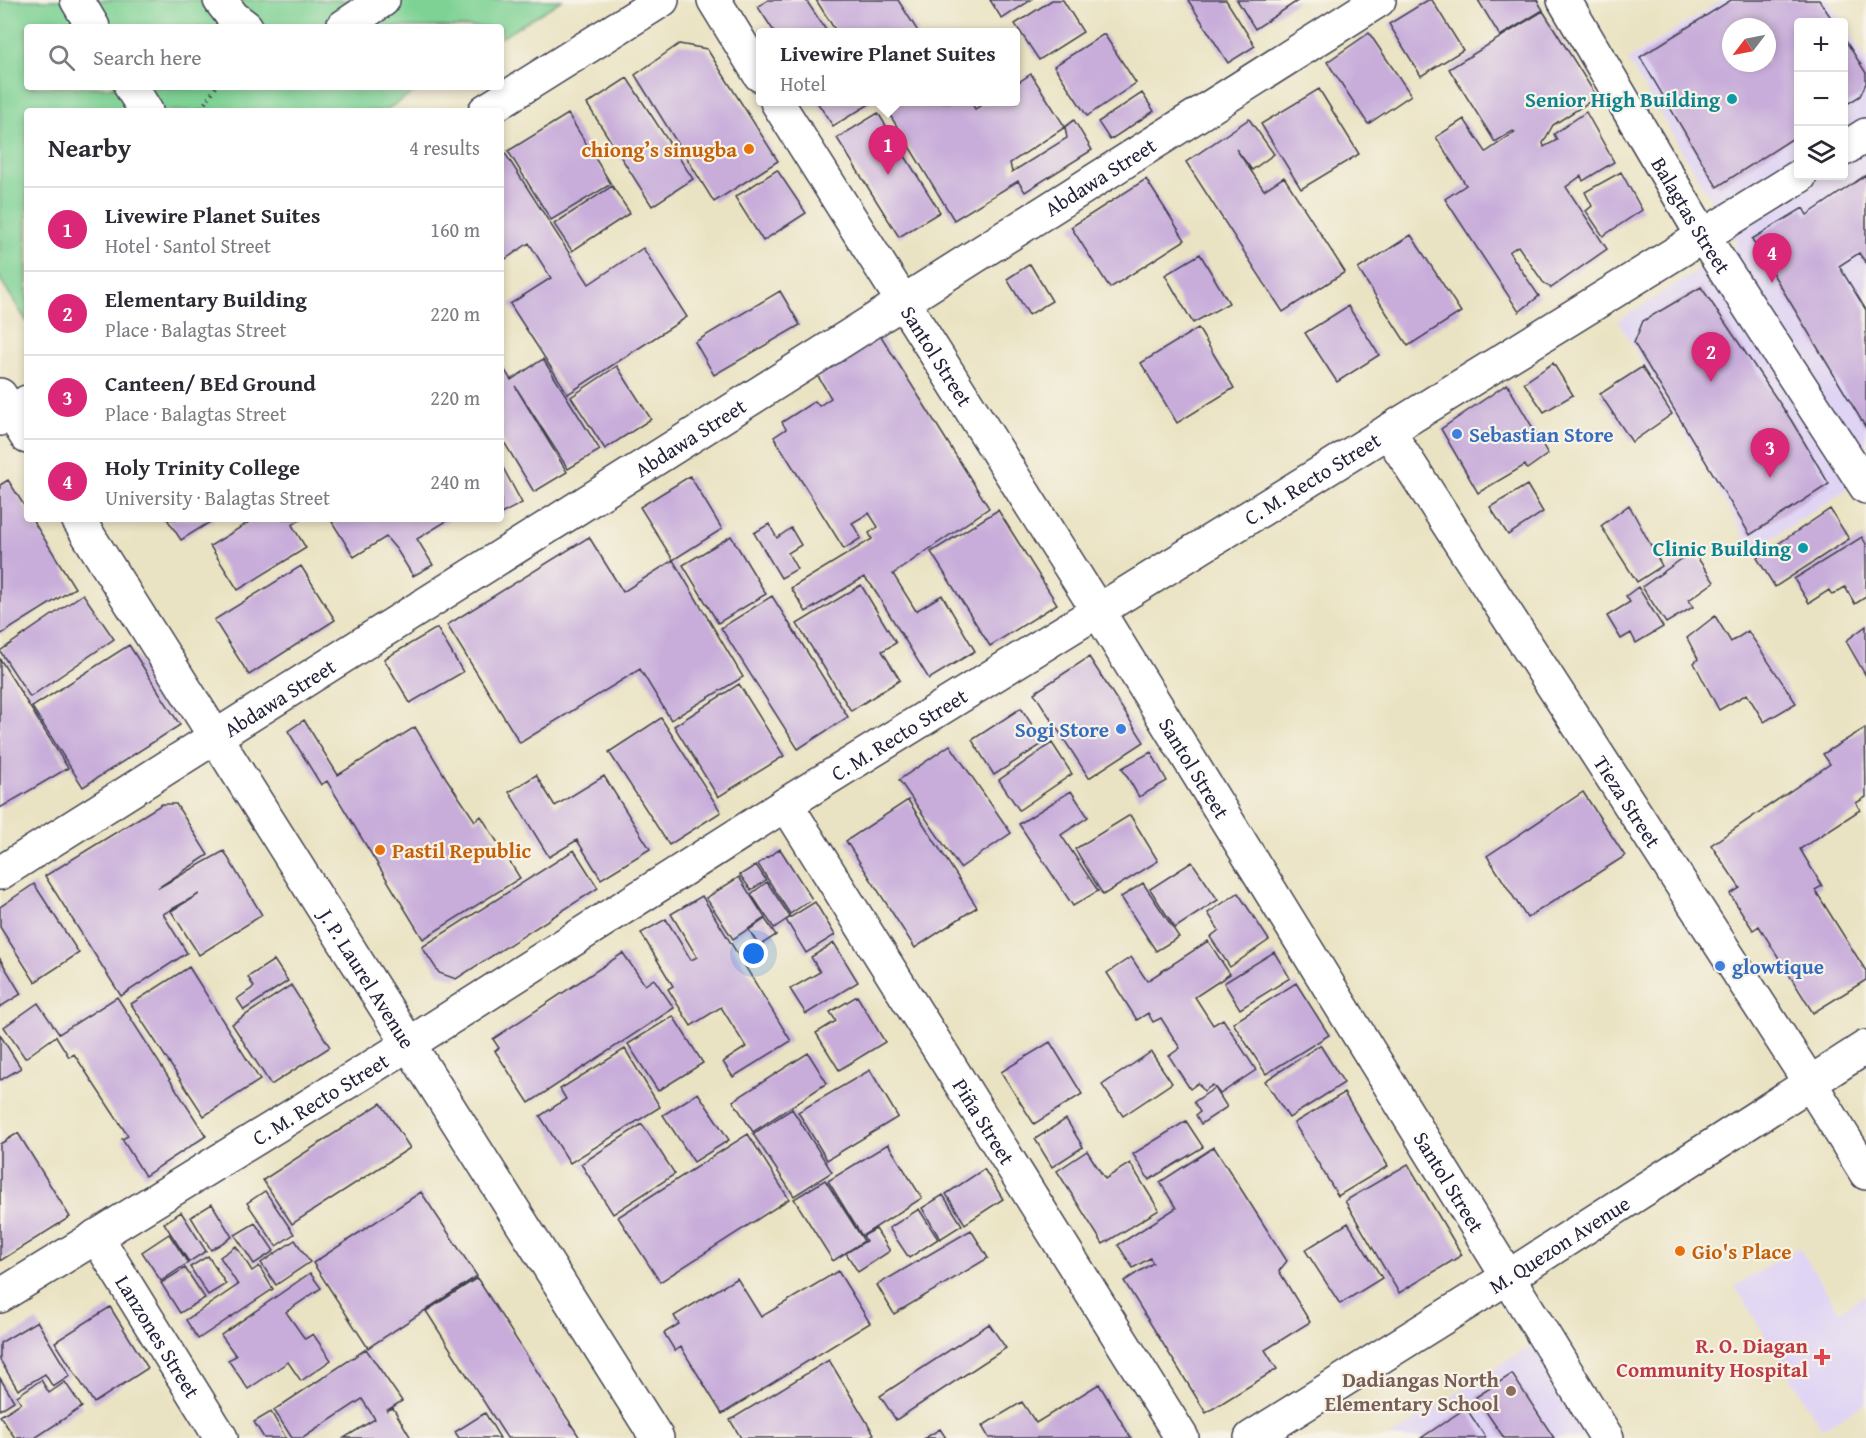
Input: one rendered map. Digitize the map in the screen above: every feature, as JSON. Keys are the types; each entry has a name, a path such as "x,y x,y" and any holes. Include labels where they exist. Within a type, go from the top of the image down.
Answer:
{"street":[{"path":"77,0 91,24"},
{"path":"220,0 242,24"},
{"path":"347,24 382,0"},
{"path":"490,108 662,0"},
{"path":"714,0 756,68"},
{"name":"Abdawa Street","path":"0,873 1378,0"},
{"name":"Balagtas Street","path":"1564,0 1703,236 1866,487"},
{"path":"133,90 144,108"},
{"name":"Santol Street","path":"780,106 1098,611 1607,1438"},
{"path":"1848,146 1866,135"},
{"name":"C. M. Recto Street","path":"0,1296 409,1044 786,804 1794,180"},
{"name":"Tieza Street","path":"1388,431 1866,1173"},
{"name":"J. P. Laurel Avenue","path":"80,522 657,1438"},
{"name":"Piña Street","path":"786,804 1182,1438"},
{"name":"M. Quezon Avenue","path":"1251,1438 1508,1277 1866,1047"},
{"name":"Lanzones Street","path":"96,1236 221,1438"}],"path":[{"path":"200,108 214,90"}],"shaded area":[{"path":"1722,0 1828,0 1839,18 1794,18 1794,180 1848,180 1848,31 1866,61 1866,477 1753,550 1618,321 1738,245 1628,60"},
{"name":"R. O. Diagan Community Hospital","path":"1799,1247 1839,1311 1866,1295 1866,1403 1822,1429 1735,1286"},
{"name":"Dadiangas North Elementary School","path":"1533,1344 1590,1438 1389,1438"}],"green space":[{"path":"0,0 562,0 504,36 504,24 24,24 24,90 418,90 389,108 24,108 24,317 0,279"}],"building":[{"path":"768,0 806,0 825,28 772,28 758,7"},
{"path":"816,0 898,0 916,28 834,28"},
{"path":"990,0 1031,0 1002,19"},
{"path":"1052,0 1063,0 1083,32 1039,60 1020,28 1015,24"},
{"path":"1188,0 1226,0 1255,46 1228,63"},
{"path":"1237,0 1299,0 1255,29"},
{"path":"1428,0 1432,0 1463,50 1421,76 1389,24"},
{"path":"1478,0 1537,0 1543,10 1500,36"},
{"name":"Senior High Building","path":"1731,0 1819,0 1831,18 1794,18 1794,138 1717,187 1640,57"},
{"path":"1543,11 1597,97 1553,125 1543,143 1544,147 1557,140 1554,134 1586,112 1614,162 1583,181 1581,176 1566,187 1607,249 1551,288 1543,282 1518,246 1509,252 1539,296 1519,312 1445,199 1466,185 1436,137 1464,119 1486,152 1515,132 1495,142 1449,69"},
{"path":"1369,33 1411,95 1368,124 1327,62"},
{"path":"1104,34 1136,83 1087,116 1054,66"},
{"path":"679,44 707,49 778,161 714,202 635,75"},
{"path":"1848,44 1866,73 1866,83 1860,96 1848,104"},
{"path":"1031,74 1065,127 1074,120 1092,150 1025,192 1018,181 954,220 884,106 973,106 975,109 980,106 1020,106 1020,81","holes":["1065,127 1067,138 1012,172 1010,163"]},
{"path":"627,78 693,179 652,206 587,104"},
{"path":"1319,89 1359,154 1301,189 1261,124"},
{"path":"1142,93 1154,111 1110,140 1098,122"},
{"path":"820,106 866,106 833,126"},
{"path":"878,113 940,212 899,237 837,138"},
{"path":"568,114 611,184 551,220 508,151"},
{"path":"1249,119 1274,154 1252,170 1236,149 1264,190 1284,177 1345,272 1283,312 1186,162"},
{"path":"504,152 589,284 643,248 687,317 568,394 510,304 551,278 529,243 504,260"},
{"path":"777,170 806,213 763,241 735,197"},
{"path":"1621,172 1642,210 1603,236 1586,211 1592,206 1585,192"},
{"path":"1866,175 1866,263 1859,253 1839,266 1866,310 1866,428 1752,239 1803,208 1807,215"},
{"path":"1146,179 1185,240 1110,288 1071,227"},
{"path":"612,186 630,213 572,251 554,224"},
{"path":"1411,235 1461,312 1408,346 1358,269"},
{"path":"1200,254 1229,303 1193,323 1165,275"},
{"path":"1030,264 1052,301 1029,315 1007,279"},
{"path":"1701,287 1791,420 1829,484 1750,535 1634,343 1643,321"},
{"path":"780,291 800,325 714,375 695,342"},
{"path":"1348,306 1379,355 1337,382 1305,333"},
{"path":"1198,328 1234,388 1177,423 1141,363"},
{"path":"879,333 989,508 893,574 916,611 942,595 975,651 929,679 872,586 864,577 806,612 791,588 872,539 869,533 878,527 869,513 852,523 861,538 844,549 774,437 786,429 782,422 815,401 819,406 831,398 816,373"},
{"path":"543,359 600,450 568,469 515,386 567,472 534,492 504,442 504,369 511,380"},
{"path":"1553,363 1573,395 1544,412 1524,383"},
{"path":"617,366 651,419 605,449 571,397"},
{"path":"1642,367 1672,414 1632,442 1600,394"},
{"path":"1507,384 1548,454 1527,469 1525,465 1478,493 1441,429"},
{"path":"504,470 522,503 504,512"},
{"path":"690,476 722,529 673,560 640,507"},
{"path":"8,480 24,505 24,522 34,522 75,588 0,635 0,485"},
{"path":"1527,485 1543,512 1508,535 1490,507"},
{"path":"1629,505 1662,566 1637,582 1601,526"},
{"name":"Clinic Building","path":"1830,509 1849,539 1775,587 1757,558"},
{"path":"998,510 1057,604 990,646 931,552"},
{"path":"169,522 210,522 181,540"},
{"path":"249,522 297,522 292,525 306,548 238,590 210,546"},
{"path":"332,522 445,522 417,539 433,565 413,576 386,537 354,557"},
{"path":"769,524 777,538 791,528 801,545 788,553 797,569 781,578 754,533"},
{"path":"731,536 766,594 718,623 683,565"},
{"path":"589,537 623,592 673,560 743,677 671,720 640,669 520,743 447,625"},
{"path":"1862,537 1866,544 1866,597 1855,604 1845,587 1832,595 1829,590 1809,603 1794,579"},
{"path":"1693,551 1714,582 1689,600 1693,607 1666,623 1642,587"},
{"path":"301,566 335,620 249,675 214,620"},
{"path":"861,585 896,643 882,651 900,680 851,711 797,624"},
{"path":"1638,587 1663,627 1636,643 1631,633 1621,639 1607,616 1630,602 1626,596"},
{"path":"83,594 114,639 30,697 0,651"},
{"path":"772,596 848,717 798,749 721,628"},
{"path":"1715,616 1731,642 1748,631 1796,703 1764,722 1747,694 1719,710 1694,663 1698,659 1687,638"},
{"path":"1866,626 1866,676 1846,641"},
{"path":"437,628 463,672 410,703 384,659"},
{"path":"129,645 180,725 83,787 32,707"},
{"path":"1089,657 1144,742 1089,778 1034,693"},
{"path":"0,659 68,768 0,808"},
{"path":"739,684 784,756 718,797 674,726"},
{"path":"1021,708 1044,743 994,775 972,740"},
{"path":"661,718 721,812 669,845 609,752"},
{"path":"304,720 338,775 415,727 475,821 481,816 520,878 423,939 327,781 321,785 288,731"},
{"path":"1865,728 1866,797 1856,803 1860,810 1800,849 1822,886 1815,890 1866,971 1866,980 1813,1013 1759,926 1753,930 1730,894 1740,888 1711,845 1830,764 1823,754"},
{"path":"1052,743 1072,774 1019,810 999,780"},
{"path":"950,745 1011,833 960,868 899,780"},
{"path":"1151,752 1167,781 1139,797 1122,768"},
{"path":"536,775 555,806 604,776 650,849 601,879 577,840 549,857 509,792"},
{"path":"1071,791 1088,817 1061,835 1098,891 1073,906 1019,824"},
{"path":"1583,792 1625,856 1527,918 1487,856"},
{"path":"908,800 977,907 915,948 846,841"},
{"path":"162,804 176,804 208,855 158,888 224,851 262,915 199,955 171,911 199,894 163,914 187,953 121,996 45,876"},
{"path":"1130,815 1158,861 1103,895 1075,849"},
{"path":"780,849 812,899 790,914 758,864"},
{"path":"574,850 598,888 456,979 439,973 422,947"},
{"path":"1192,862 1218,900 1175,928 1150,889"},
{"path":"756,865 766,880 751,890 740,875"},
{"path":"739,877 765,918 733,939 706,898"},
{"path":"767,882 790,917 774,928 751,894"},
{"path":"1143,883 1179,937 1156,951 1121,897"},
{"path":"34,884 79,953 35,982 0,927 0,907"},
{"path":"1238,893 1269,940 1230,967 1210,937 1219,930 1208,913"},
{"path":"702,896 791,1041 733,1077 723,1062 746,1047 721,1007 691,1026 668,989 673,986 641,933 666,919 691,960 697,957 671,914"},
{"path":"815,902 835,935 806,953 786,920"},
{"path":"765,919 776,935 759,946 749,930"},
{"path":"1208,941 1230,974 1195,997 1213,1025 1223,1019 1256,1070 1220,1094 1213,1085 1204,1091 1198,1083 1190,1089 1169,1056 1180,1048 1161,1018 1153,1022 1148,1013 1137,1020 1107,973 1131,957 1147,981"},
{"path":"834,943 858,982 806,1014 790,989 820,972 811,957"},
{"path":"1274,952 1290,978 1240,1009 1224,983"},
{"path":"623,953 645,985 654,979 674,1008 529,1103 495,1051 499,1048 493,1039"},
{"path":"0,959 21,994 0,1007"},
{"path":"274,960 288,981 244,1010 237,999 254,987 248,977"},
{"path":"189,967 260,1080 204,1116 131,1004"},
{"path":"1296,983 1329,1035 1266,1074 1233,1023"},
{"path":"291,985 330,1047 271,1085 232,1024"},
{"path":"857,996 885,1042 839,1070 816,1033 836,1021 830,1012"},
{"path":"117,997 206,1136 145,1176 122,1139 128,1136 74,1054 69,1057 56,1036 25,1058 4,1027 38,1003 59,1034"},
{"path":"673,1016 703,1063 658,1091 628,1044"},
{"path":"0,1035 21,1068 1,1080 0,1078"},
{"path":"1050,1042 1082,1094 1034,1124 1001,1072"},
{"path":"1320,1045 1344,1083 1289,1118 1265,1081"},
{"path":"625,1049 660,1107 570,1163 540,1116 566,1099 560,1089"},
{"path":"1151,1052 1172,1083 1123,1116 1102,1085"},
{"path":"808,1053 827,1083 753,1132 733,1101"},
{"path":"870,1070 898,1117 827,1160 798,1112"},
{"path":"1215,1088 1227,1107 1201,1124 1196,1115 1200,1112 1194,1102"},
{"path":"698,1093 729,1140 694,1162 663,1115"},
{"path":"1344,1093 1388,1166 1338,1196 1294,1123"},
{"path":"381,1103 410,1148 292,1224 263,1180"},
{"path":"792,1109 832,1172 794,1196 753,1134"},
{"path":"1066,1119 1083,1147 1052,1167 1035,1139"},
{"path":"1186,1121 1203,1147 1149,1180 1133,1154"},
{"path":"642,1124 675,1174 613,1214 581,1164"},
{"path":"18,1133 70,1217 0,1261 0,1144"},
{"path":"748,1134 789,1199 660,1282 618,1217"},
{"path":"888,1144 922,1198 862,1236 828,1181"},
{"path":"1214,1147 1287,1261 1279,1271 1310,1322 1265,1350 1277,1369 1206,1413 1124,1281 1153,1263 1150,1258 1133,1268 1118,1245 1176,1208 1160,1182"},
{"path":"1087,1151 1105,1179 1130,1163 1159,1210 1103,1244 1057,1171"},
{"path":"1408,1164 1462,1255 1399,1293 1345,1201"},
{"path":"984,1169 1003,1199 965,1224 946,1194"},
{"path":"825,1180 864,1241 833,1261 794,1199"},
{"path":"265,1191 294,1234 276,1246 247,1203"},
{"path":"421,1192 477,1276 368,1348 313,1263"},
{"path":"943,1195 962,1225 940,1239 922,1208"},
{"path":"212,1204 232,1237 211,1250 191,1217"},
{"path":"919,1209 938,1239 909,1258 889,1228"},
{"path":"181,1212 206,1251 189,1262 164,1223"},
{"path":"255,1223 274,1251 254,1264 235,1235"},
{"path":"1348,1223 1382,1278 1340,1304 1305,1250"},
{"path":"876,1229 890,1251 858,1272 846,1253 866,1241 863,1236"},
{"path":"971,1230 988,1258 894,1314 877,1285"},
{"path":"169,1234 188,1263 161,1281 142,1252"},
{"path":"295,1240 310,1262 276,1285 261,1263"},
{"path":"236,1246 252,1271 259,1266 273,1289 198,1339 186,1320 238,1285 220,1257"},
{"path":"208,1256 226,1284 208,1295 190,1267"},
{"path":"185,1268 205,1298 180,1313 161,1283"},
{"path":"838,1271 870,1323 722,1414 681,1347 675,1351 664,1333 679,1324 674,1316 737,1278 761,1317"},
{"path":"310,1273 321,1288 286,1312 305,1339 313,1334 331,1360 301,1381 288,1362 248,1389 228,1360 236,1356 221,1335"},
{"path":"477,1278 580,1438 507,1438 426,1311"},
{"path":"110,1307 148,1368 94,1403 55,1342"},
{"path":"37,1321 70,1376 53,1387 45,1374 18,1390 0,1360 0,1343"},
{"path":"989,1324 1006,1348 896,1420 880,1396"},
{"path":"366,1349 402,1401 386,1411 393,1408 411,1438 344,1438 375,1419 362,1399 303,1438 292,1438 274,1410"},
{"path":"829,1360 874,1434 867,1438 741,1438 730,1420"},
{"path":"1512,1374 1554,1438 1504,1438 1476,1397"},
{"path":"0,1378 14,1401 0,1410"},
{"path":"41,1380 49,1393 65,1382 82,1407 35,1438 15,1438 0,1416 21,1403 17,1396"},
{"path":"1099,1384 1131,1438 989,1438 982,1426 1022,1402 1036,1423"},
{"path":"1466,1408 1486,1438 1421,1438"},
{"path":"271,1412 286,1438 264,1438 254,1422"},
{"path":"485,1413 500,1438 459,1438 455,1432"},
{"path":"940,1429 946,1438 925,1438"}],"place":[{"name":"Senior High Building","path":"1732,99"},
{"name":"chiong’s sinugba","path":"749,149"},
{"name":"Livewire Planet Suites","path":"888,175"},
{"name":"Holy Trinity College","path":"1772,283"},
{"name":"Elementary Building","path":"1711,382"},
{"name":"Sebastian Store","path":"1457,434"},
{"name":"Canteen/ BEd Ground","path":"1770,478"},
{"name":"Clinic Building","path":"1803,548"},
{"name":"Sogi Store","path":"1121,729"},
{"name":"Pastil Republic","path":"380,850"},
{"name":"glowtique","path":"1720,966"},
{"name":"Gio's Place","path":"1680,1251"},
{"name":"R. O. Diagan Community Hospital","path":"1822,1357"},
{"name":"Dadiangas North Elementary School","path":"1511,1391"}]}
